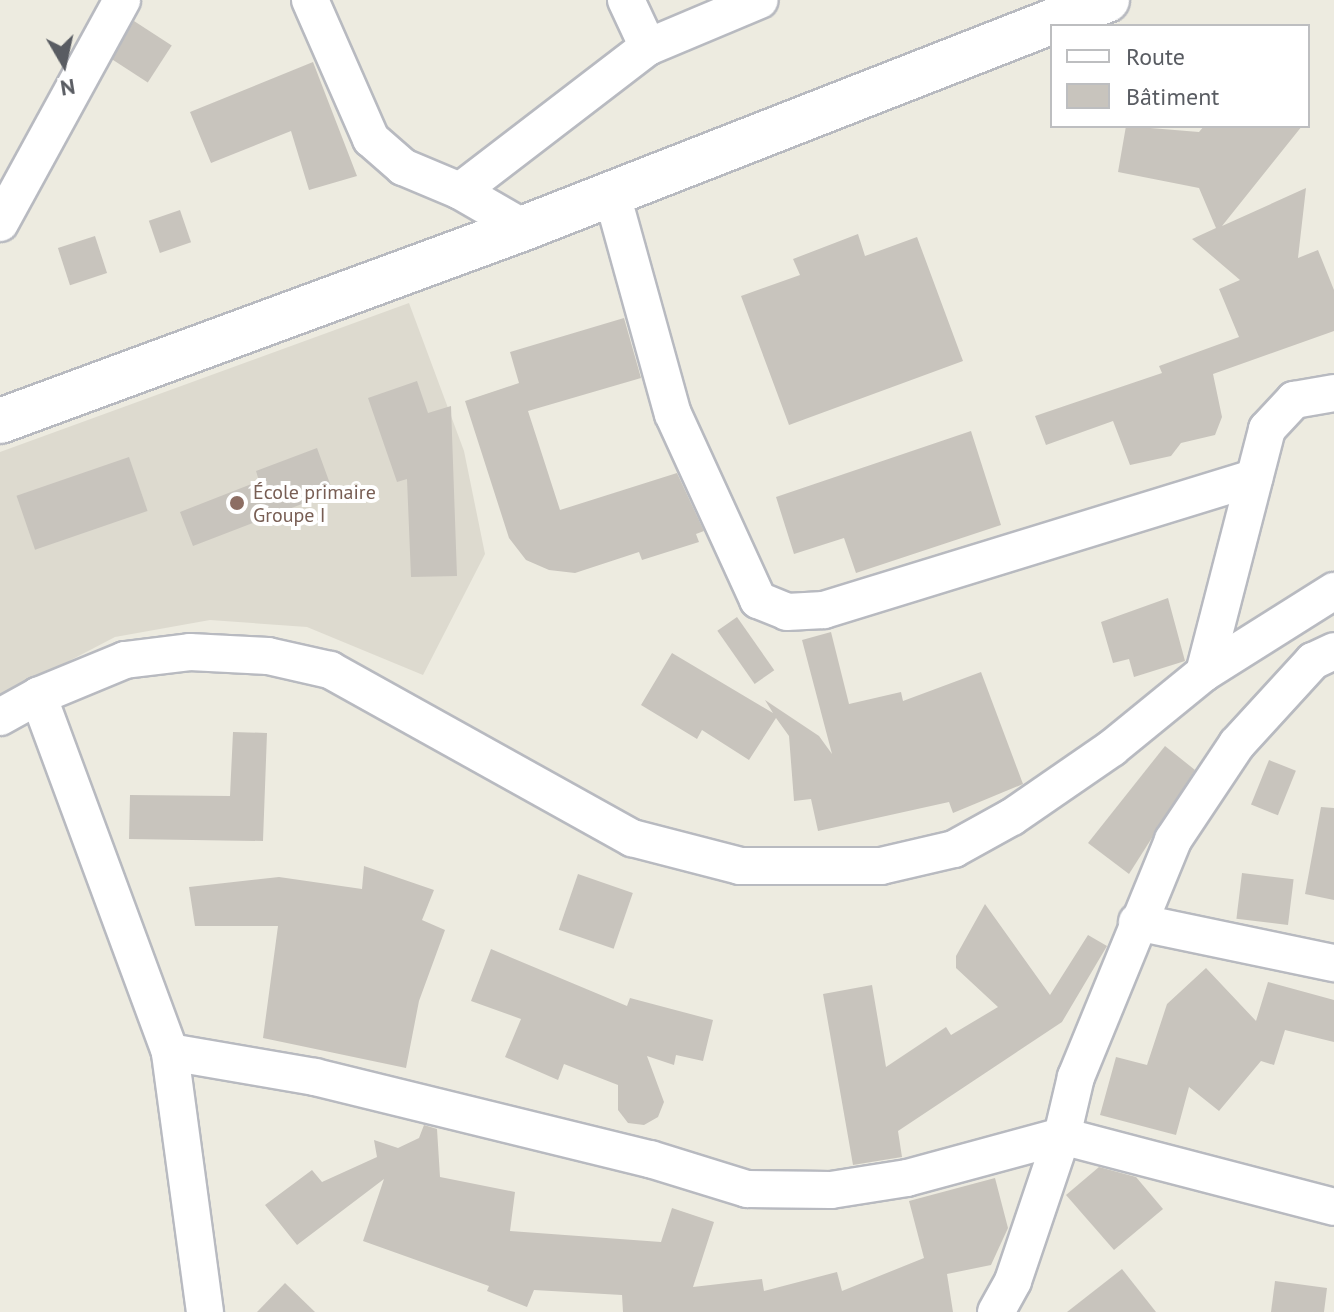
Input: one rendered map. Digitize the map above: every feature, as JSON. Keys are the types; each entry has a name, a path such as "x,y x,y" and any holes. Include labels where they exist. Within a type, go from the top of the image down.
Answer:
{"street":[{"path":"0,223 122,0"},
{"path":"310,0 371,139 403,167 460,191 524,228"},
{"path":"626,0 648,47"},
{"path":"460,191 648,47 760,0"},
{"path":"0,421 524,228 611,191 1107,0"},
{"path":"611,191 673,414 758,600 787,612 824,610 1254,478"},
{"path":"1204,673 1267,429 1280,409 1294,400 1334,393"},
{"path":"0,717 38,696 125,660 190,652 268,656 330,670 632,838 740,866 800,870 881,866 954,849 1012,817 1112,748 1204,673 1334,591"},
{"path":"996,1312 1013,1281 1062,1136 1076,1077 1173,840 1237,744 1313,661 1334,651"},
{"path":"38,696 170,1052 205,1312"},
{"path":"1137,922 1334,963"},
{"path":"170,1052 315,1077 650,1159 747,1189 831,1190 907,1178 1062,1136 1334,1207"}],"shaded area":[{"name":"École primaire Groupe I","path":"409,303 464,451 485,554 423,675 307,627 210,620 115,637 0,697 0,452"}],"building":[{"path":"134,21 172,46 148,82 110,58"},
{"path":"313,62 357,176 309,190 291,131 211,163 190,112"},
{"path":"1126,128 1199,132 1202,128 1300,128 1222,226 1306,188 1298,258 1318,250 1334,290 1334,331 1213,374 1222,417 1215,435 1181,443 1171,456 1130,465 1113,421 1046,445 1035,416 1162,373 1159,366 1239,337 1219,289 1240,280 1192,239 1216,228 1199,188 1118,172"},
{"path":"180,210 191,242 160,253 149,221"},
{"path":"858,234 865,256 917,237 963,361 789,425 741,296 800,275 793,259"},
{"path":"95,236 107,273 70,285 58,248"},
{"path":"624,318 641,378 528,411 560,510 677,473 704,531 696,534 699,542 642,560 639,552 575,573 549,570 526,560 509,538 465,401 519,383 510,352"},
{"path":"417,381 428,413 451,406 457,576 411,577 407,479 397,482 368,398"},
{"path":"971,431 1001,525 856,573 844,538 794,554 776,497"},
{"path":"317,448 333,492 193,546 180,512 259,481 256,471"},
{"path":"129,457 148,511 35,550 16,496"},
{"path":"1168,598 1185,661 1134,677 1129,659 1113,663 1101,622"},
{"path":"737,617 774,670 755,684 717,631"},
{"path":"831,632 849,704 901,692 903,701 981,672 1023,784 953,813 949,802 818,831 811,799 794,801 789,736 776,718 749,760 702,730 697,739 641,705 672,653 773,713 765,700 819,736 832,754 802,640"},
{"path":"233,732 267,733 263,841 129,839 130,795 230,796"},
{"path":"1165,746 1195,770 1129,874 1088,843"},
{"path":"1269,760 1296,771 1278,815 1251,805"},
{"path":"1321,807 1334,808 1334,900 1305,894"},
{"path":"364,866 434,890 422,920 445,930 419,1001 406,1068 263,1038 278,926 195,926 189,887 279,877 362,889"},
{"path":"1242,873 1294,879 1288,925 1236,919"},
{"path":"578,874 633,893 614,949 559,930"},
{"path":"985,904 1050,995 1088,935 1107,946 1062,1022 898,1131 902,1157 853,1165 823,994 872,985 886,1067 946,1027 951,1035 998,1007 956,968 956,956"},
{"path":"491,949 627,1006 630,998 713,1020 703,1061 676,1055 674,1065 647,1056 664,1102 658,1117 644,1125 628,1123 618,1110 618,1085 564,1064 558,1080 505,1057 521,1019 471,1001"},
{"path":"1206,968 1256,1021 1268,982 1334,1000 1334,1042 1285,1030 1274,1065 1261,1061 1219,1111 1189,1087 1176,1135 1100,1115 1116,1057 1147,1065 1167,1004"},
{"path":"424,1125 437,1129 440,1177 515,1192 510,1231 661,1242 672,1208 714,1222 693,1287 762,1279 764,1291 837,1272 842,1291 924,1258 909,1201 995,1178 1008,1228 991,1265 947,1274 953,1312 623,1312 622,1295 534,1290 527,1307 487,1291 489,1286 363,1241 384,1179 297,1245 265,1205 312,1170 322,1182 377,1157 374,1140 398,1148 419,1138"},
{"path":"1099,1167 1136,1177 1163,1209 1114,1250 1066,1195"},
{"path":"1122,1269 1156,1312 1067,1312"},
{"path":"1275,1281 1327,1288 1324,1312 1271,1312"},
{"path":"285,1283 315,1312 257,1312"}],"place":[{"name":"École primaire Groupe I","path":"237,503"}]}
